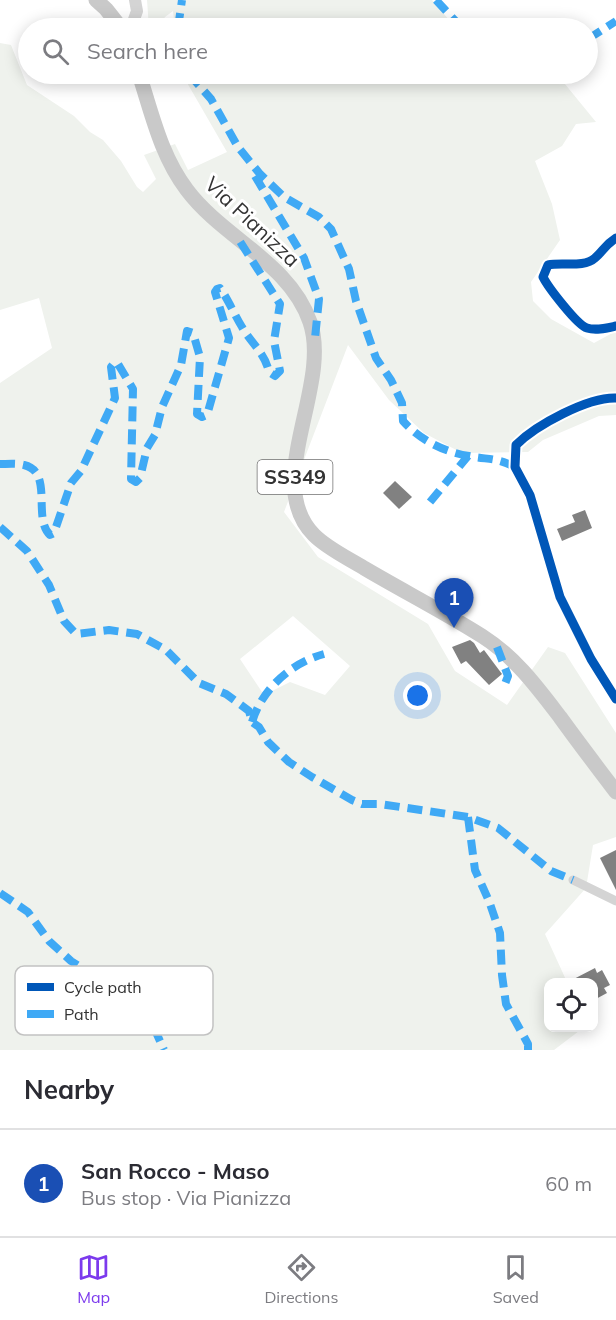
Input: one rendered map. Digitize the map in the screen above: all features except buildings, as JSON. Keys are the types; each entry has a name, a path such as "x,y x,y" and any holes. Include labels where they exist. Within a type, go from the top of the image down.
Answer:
{"main road":[{"path":"96,0 113,18"},
{"name":"Via Pianizza","path":"142,84 165,156 187,190 204,209 268,263 293,291 310,321 315,338 316,355 301,430 294,493 301,518 314,535 337,552 483,637 507,654 529,676 616,792"}],"street":[{"path":"134,18 135,0"},
{"path":"616,238 605,245 594,259 580,264 548,265 543,277 548,287 585,328 598,330 616,326"},
{"path":"616,398 605,398 570,411 530,431 516,445 515,467 530,495 560,597 591,659 616,699"},
{"path":"573,880 616,901"}],"shaded area":[{"path":"147,0 432,0 447,18 174,18 173,11 164,18 148,18"},
{"path":"0,43 11,45 18,62 18,84 27,84 74,116 90,132 103,140 143,192 156,179 144,155 175,144 188,170 227,152 188,84 565,84 596,122 576,124 562,146 535,161 552,204 560,240 531,282 533,301 551,319 594,343 616,331 616,415 599,416 543,440 528,452 462,453 424,433 389,400 348,345 284,512 318,557 428,624 455,671 507,705 548,647 565,653 616,733 616,837 593,845 586,888 545,934 565,978 544,978 544,1032 578,1032 554,1050 0,1050 0,383 52,348 39,298 0,310","holes":["293,616 350,666 325,695 290,682 264,695 240,659"]}],"marked path":[{"path":"179,18 182,0"},
{"path":"436,0 453,18"},
{"path":"598,33 616,21"},
{"path":"198,84 211,99 238,147 260,174 284,197 319,217 331,229 349,269 356,301 376,358 391,380 402,403 403,421 417,434 442,448 460,454 497,460 515,467"},
{"path":"255,176 304,258 319,299 315,338"},
{"path":"0,464 21,464 33,469 41,486 45,527 50,535 54,533 71,483 81,471 115,398 111,367 115,362 133,389 131,479 136,482 140,478 147,448 155,435 162,407 181,365 187,331 193,333 200,357 197,414 202,417 207,415 229,338 215,292 220,288 264,359 269,372 275,376 280,371 274,341 280,304 239,240"},
{"path":"430,502 468,456"},
{"path":"0,527 27,551 49,585 64,621 76,634 109,630 137,634 166,650 199,683 226,694 249,711 252,722 259,727 268,742 289,762 352,800 362,804 380,804 468,817 498,828 551,871 573,880"},
{"path":"497,647 508,676 503,689"},
{"path":"252,722 263,699 279,679 300,664 324,654"},
{"path":"468,817 475,870 500,933 506,1004 528,1044 528,1050"},
{"path":"0,893 28,912 49,941 79,966"},
{"path":"157,1035 164,1050"}],"cycle path":[{"path":"616,238 595,258 585,263 548,265 543,277 563,305 582,325 594,329 616,326"},
{"path":"616,398 577,407 536,429 516,445 515,467 530,495 560,597 591,659 616,699"}],"place":[{"name":"San Rocco - Maso","path":"454,628"}]}
